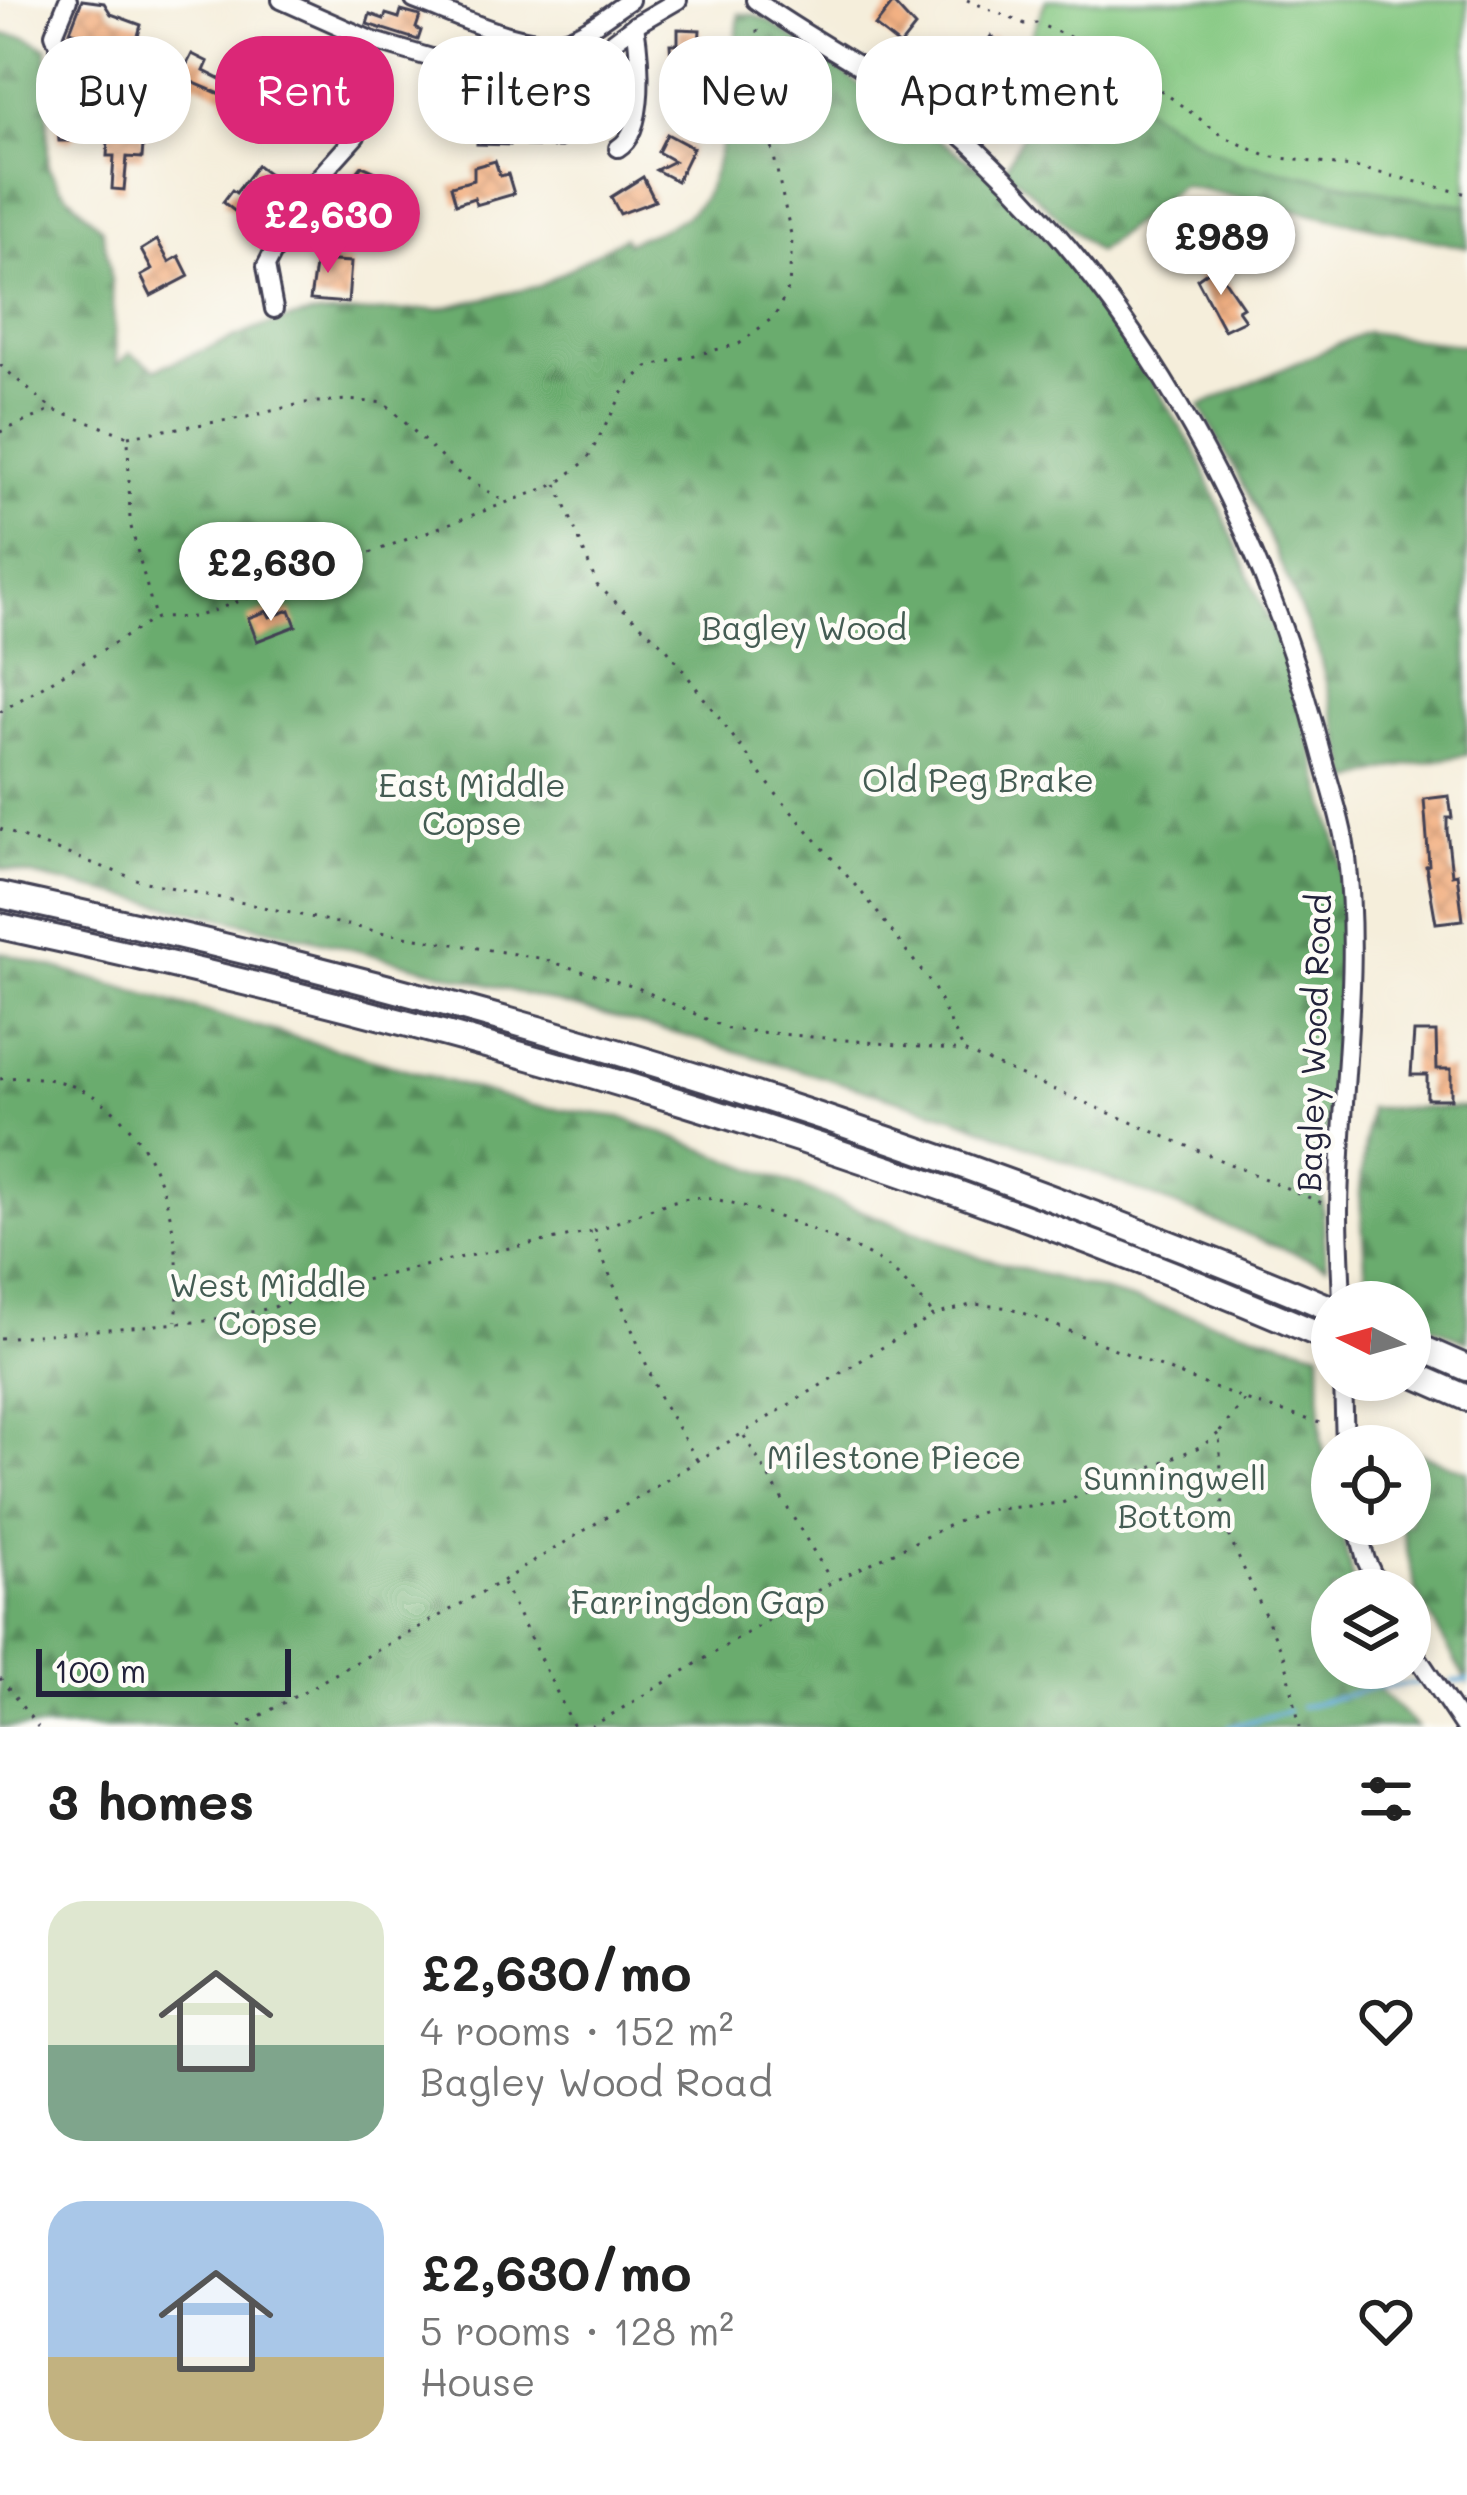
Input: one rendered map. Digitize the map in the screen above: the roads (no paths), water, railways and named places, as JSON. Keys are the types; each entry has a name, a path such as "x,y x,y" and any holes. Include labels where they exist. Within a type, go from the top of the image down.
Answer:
{"highway":[{"path":"0,895 224,943 489,1013 705,1077 908,1144 1311,1301"},
{"path":"0,926 218,973 436,1029 695,1106 903,1173 1311,1332"},
{"path":"1431,1352 1467,1368"},
{"path":"1431,1382 1467,1398"}],"street":[{"path":"55,36 68,0"},
{"path":"280,0 361,36"},
{"path":"413,0 489,28 547,41 562,41 579,33 630,0"},
{"path":"394,48 522,88 553,87 678,0"},
{"name":"Bagley Wood Road","path":"756,8 905,97 978,150 1060,239 1152,358 1227,492 1302,679 1347,855 1352,980 1339,1210 1341,1281"},
{"path":"625,147 635,129 640,56 635,26"},
{"path":"274,309 266,266 303,195 349,144"},
{"path":"1431,1678 1464,1727"}],"waterway":[{"path":"1452,1682 1467,1681"},
{"path":"1301,1707 1368,1689"},
{"path":"1229,1727 1288,1711"}],"park label":[{"name":"Bagley Wood","path":"804,628"},
{"name":"Old Peg Brake","path":"978,780"},
{"name":"East Middle Copse","path":"472,804"},
{"name":"West Middle Copse","path":"268,1304"},
{"name":"Milestone Piece","path":"894,1457"},
{"name":"Sunningwell Bottom","path":"1175,1497"},
{"name":"Farringdon Gap","path":"698,1602"}]}
